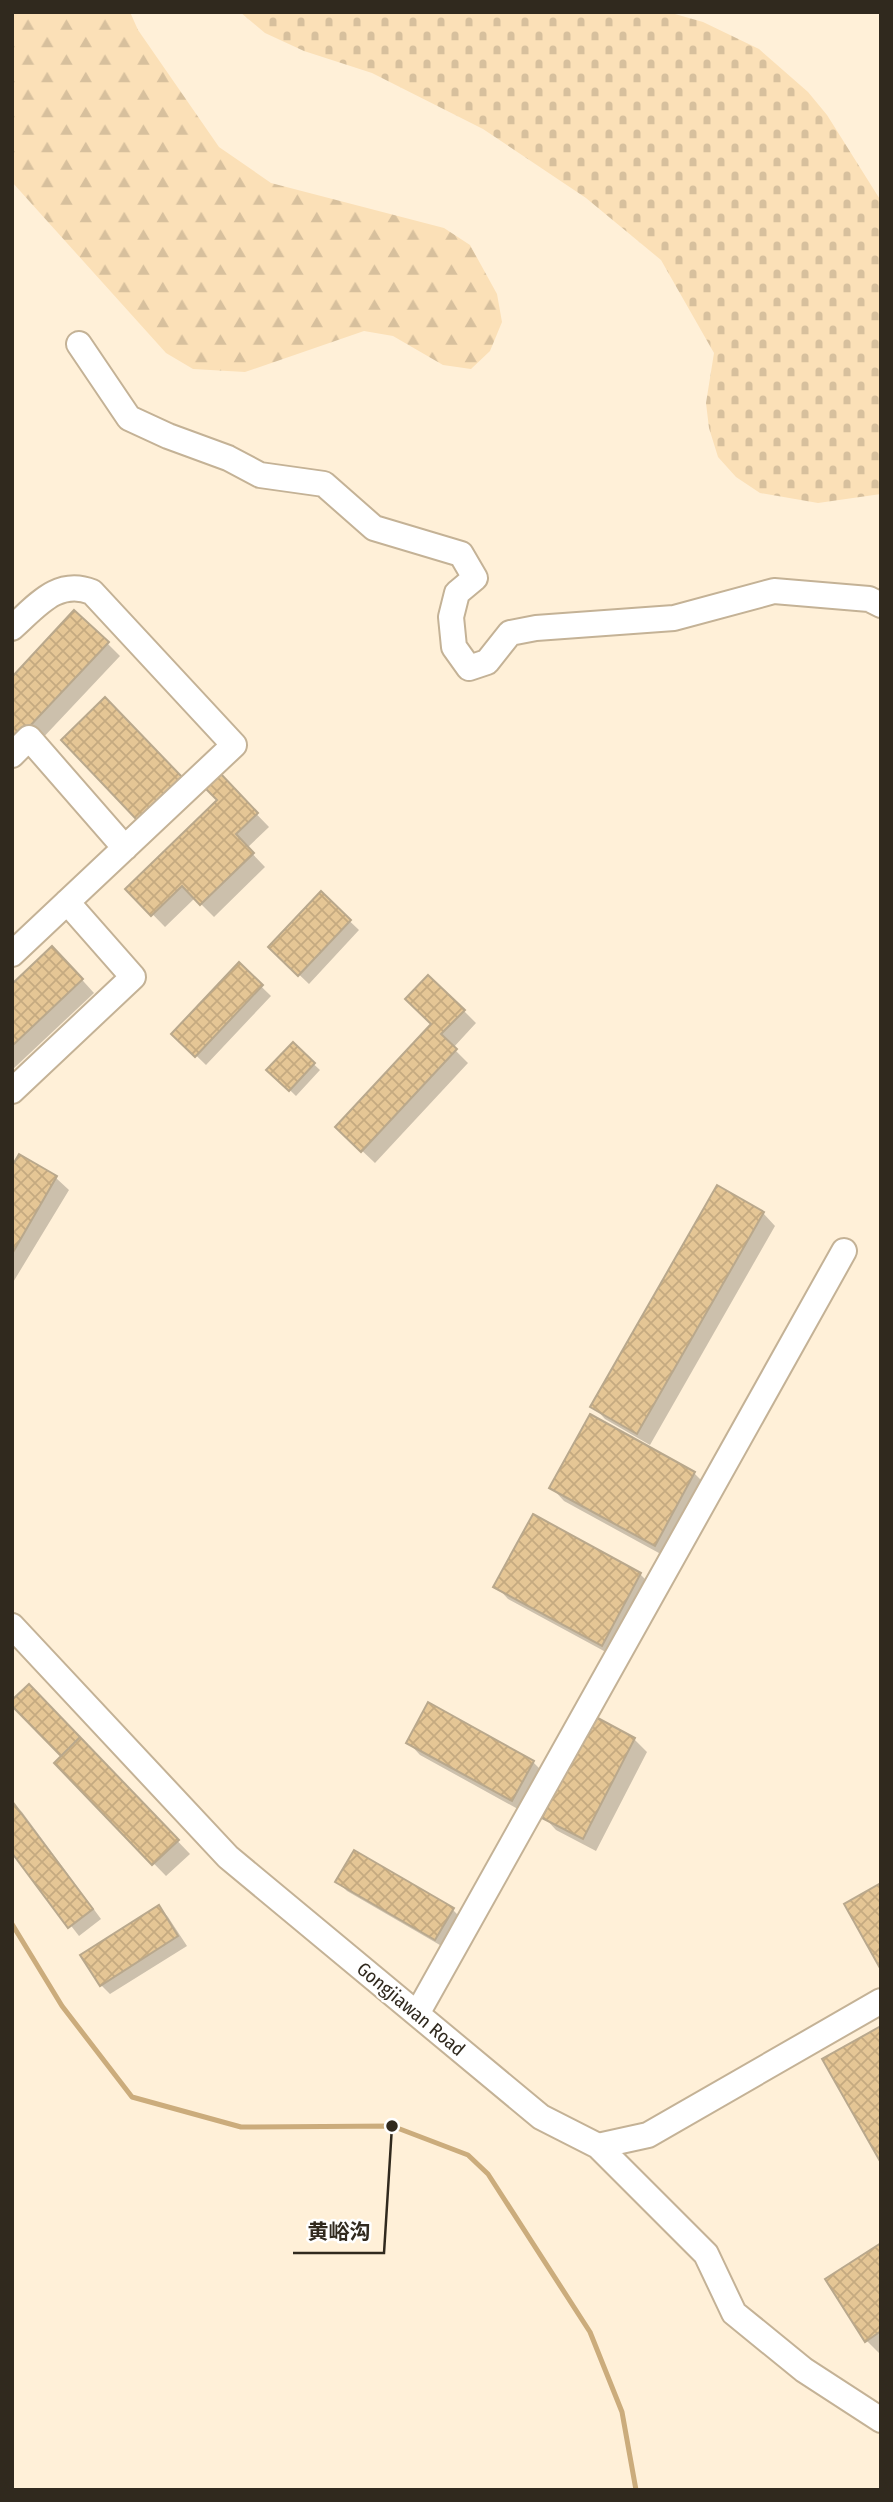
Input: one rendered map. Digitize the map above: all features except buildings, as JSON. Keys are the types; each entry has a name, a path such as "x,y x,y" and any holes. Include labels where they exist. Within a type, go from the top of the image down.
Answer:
{"street":[{"path":"79,344 129,418 228,458 260,475 324,484 374,528 461,554 475,578 457,593 451,617 454,647 469,668 487,662 510,633 537,628 674,618 774,591 869,599 881,605"},
{"path":"12,628 59,590 81,588 92,592 234,745 12,954"},
{"path":"12,755 29,738 125,848"},
{"path":"12,1091 134,977 67,902"},
{"path":"416,2014 844,1251"},
{"name":"Gongjiawan Road","path":"12,1626 228,1857 541,2117 598,2146 706,2254 734,2312 804,2370 881,2420"},
{"path":"598,2146 648,2135 881,2001"}],"green space":[{"path":"12,12 130,12 138,30 219,147 271,183 444,228 470,245 497,294 502,322 490,351 471,369 443,365 393,336 364,331 245,372 193,369 166,353 12,182"},
{"path":"240,12 668,12 703,22 759,49 808,92 827,115 881,201 881,494 818,503 760,493 736,477 718,457 709,428 706,403 714,353 661,260 586,198 483,129 372,73 304,51 265,33"}],"waterway":[{"path":"12,1924 62,2006 132,2097 241,2127 392,2126 468,2155 488,2174 590,2332 622,2412 636,2490"}],"place":[{"name":"黄峪沟","path":"392,2126"}]}
